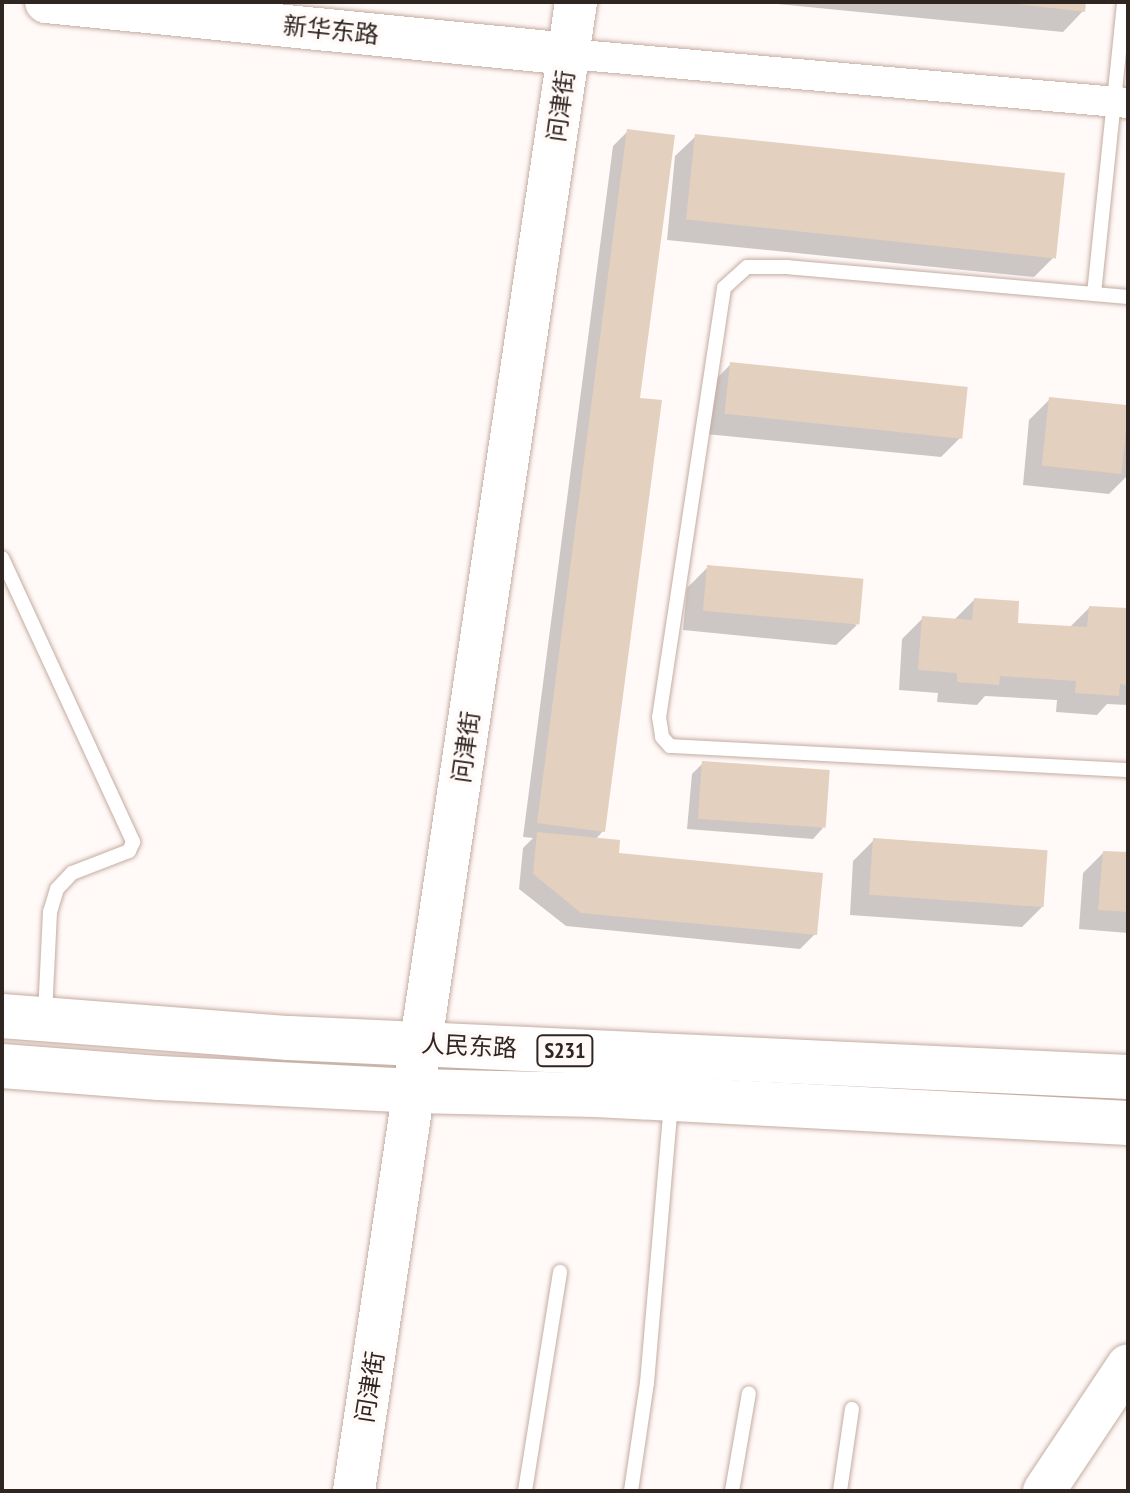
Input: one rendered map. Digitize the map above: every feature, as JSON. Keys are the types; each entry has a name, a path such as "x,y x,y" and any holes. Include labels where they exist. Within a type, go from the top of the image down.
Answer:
{"main road":[{"name":"人民东路","path":"23,1018 422,1044 1128,1077"},
{"name":"人民东路","path":"2,1066 414,1091 671,1099 1128,1123"}],"street":[{"name":"新华东路","path":"46,2 569,54"},
{"name":"问津街","path":"354,1491 576,2"},
{"path":"569,54 1121,102"},
{"path":"1044,1491 1128,1365"}],"lane":[{"path":"1094,294 1121,102 1124,2"},
{"path":"1128,297 788,267 747,267 724,288 659,717 662,737 670,746 1128,770"},
{"path":"2,558 133,842 129,851 72,873 57,889 23,1018"},
{"path":"631,1491 647,1383 671,1099"},
{"path":"525,1491 560,1272"},
{"path":"732,1491 749,1393"},
{"path":"840,1491 852,1409"}],"building":[{"path":"1002,2 1086,2 1085,12"},
{"path":"627,129 675,135 640,398 662,400 605,832 537,823"},
{"path":"695,134 1065,173 1056,258 686,220"},
{"path":"730,362 968,387 962,439 725,414"},
{"path":"1049,397 1128,405 1121,474 1042,466"},
{"path":"707,565 863,579 859,625 703,611"},
{"path":"974,598 1019,601 1018,623 1087,627 1089,606 1127,608 1128,685 1120,684 1119,696 1075,693 1076,681 1000,676 999,685 957,682 957,673 918,670 922,616 972,620"},
{"path":"702,761 830,770 826,828 698,819"},
{"path":"537,832 620,840 619,853 823,873 817,935 581,913 533,874"},
{"path":"873,838 1048,850 1044,907 869,895"},
{"path":"1103,851 1128,852 1128,912 1098,910"}]}
